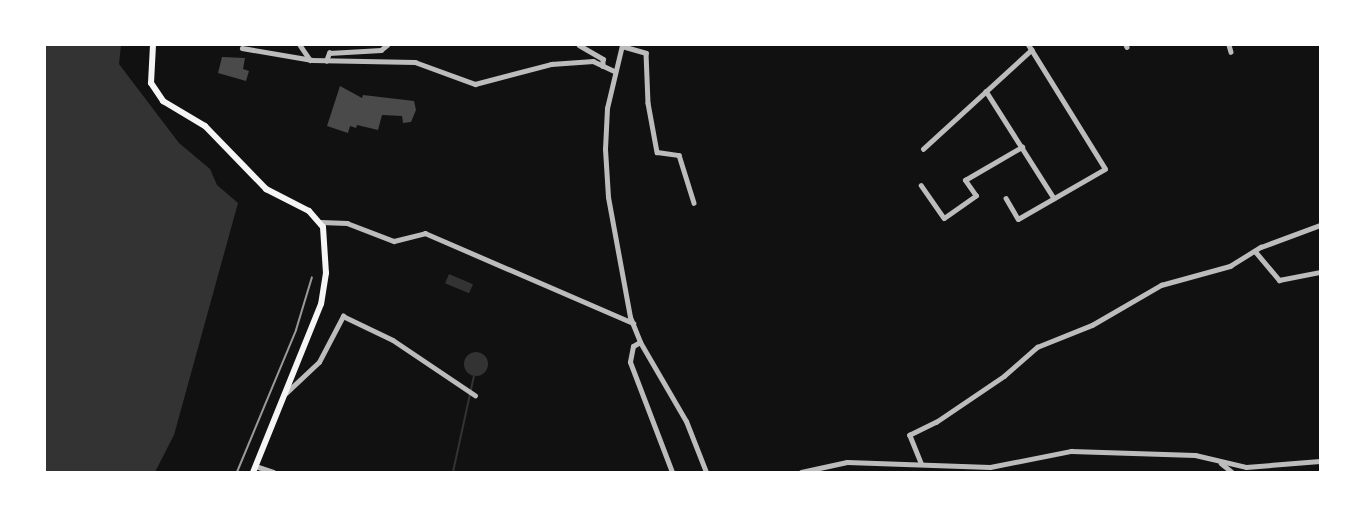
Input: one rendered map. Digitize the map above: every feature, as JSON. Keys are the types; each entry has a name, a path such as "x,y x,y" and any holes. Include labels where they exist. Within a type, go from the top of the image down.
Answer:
{"main road":[{"path":"153,45 151,83 163,101 205,126 266,189 309,211 321,222 325,289 254,469"}],"street":[{"path":"300,45 310,60"},
{"path":"326,60 329,53 381,50 387,45"},
{"path":"579,45 603,59 603,66"},
{"path":"1229,45 1231,52"},
{"path":"694,203 679,155 657,152 648,103 646,53 622,46 614,70 604,149 608,197 633,323 640,342 686,421 706,472"},
{"path":"242,48 310,60 415,62 475,84 551,64 593,61 614,70"},
{"path":"923,149 1030,48 1105,169 1018,219 1006,198"},
{"path":"986,91 1054,198"},
{"path":"921,185 944,218 976,196 965,180 1022,147"},
{"path":"321,222 354,225 394,241 425,233 633,323"},
{"path":"921,464 909,435 936,422 1004,376 1037,347 1092,325 1161,285 1230,266 1255,251 1320,225"},
{"path":"1255,251 1279,280 1320,272"},
{"path":"282,397 326,353 343,316 393,340 472,393"},
{"path":"640,342 633,346 630,362 672,472"},
{"path":"295,366 305,376"},
{"path":"801,472 847,462 990,467 1071,451 1195,455 1221,463 1246,467 1320,461"},
{"path":"1221,463 1232,472"},
{"path":"254,469 273,472"}],"shaded area":[{"path":"45,45 121,45 119,64 179,143 210,169 217,185 238,203 174,435 155,472 45,472"},
{"path":"449,274 473,284 469,293 445,283"},
{"path":"476,352 485,355 488,364 485,373 476,376 467,373 464,364 467,355"}],"building":[{"path":"222,57 245,58 243,69 249,71 246,81 218,73"},
{"path":"340,86 362,98 363,95 414,101 416,110 411,122 403,123 402,116 382,115 378,130 357,125 356,128 350,126 348,133 327,126"}],"waterway":[{"path":"453,472 474,376"}],"railway":[{"path":"237,472 296,330 312,277"}]}
